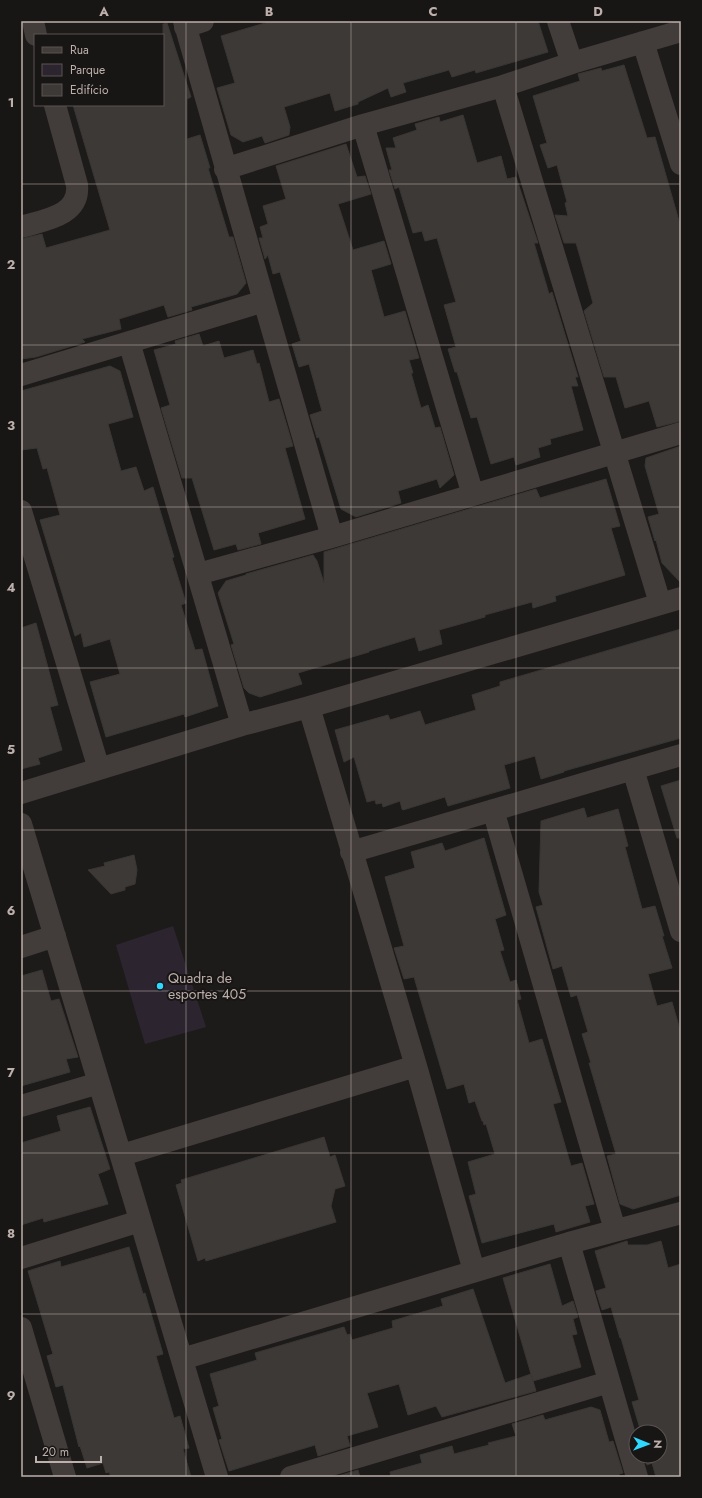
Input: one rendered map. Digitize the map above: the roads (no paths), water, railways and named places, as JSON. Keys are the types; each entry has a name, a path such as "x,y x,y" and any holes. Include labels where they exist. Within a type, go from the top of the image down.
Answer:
{"street":[{"path":"32,21 36,34"},
{"path":"558,21 572,63"},
{"path":"191,23 225,169 332,537"},
{"path":"225,169 363,125 503,86 572,63 681,31"},
{"path":"643,42 681,164"},
{"path":"503,86 660,603"},
{"path":"21,227 64,213 71,207 75,199 77,185 55,106"},
{"path":"363,125 473,495"},
{"path":"21,375 264,301"},
{"path":"129,342 242,725"},
{"path":"198,574 332,537 681,433"},
{"path":"21,511 99,770"},
{"path":"21,793 242,725 309,707 681,598"},
{"path":"309,707 416,1066 474,1271"},
{"path":"351,852 681,756"},
{"path":"633,769 681,931"},
{"path":"493,810 615,1230"},
{"path":"21,824 122,1155 140,1221 217,1477"},
{"path":"21,947 55,936"},
{"path":"122,1155 416,1066"},
{"path":"21,1106 99,1083"},
{"path":"182,1359 569,1243 681,1213"},
{"path":"21,1258 140,1221"},
{"path":"569,1243 637,1477"},
{"path":"21,1328 65,1477"},
{"path":"290,1477 609,1382"}],"place":[{"name":"Quadra de esportes 405","path":"160,986"}]}
